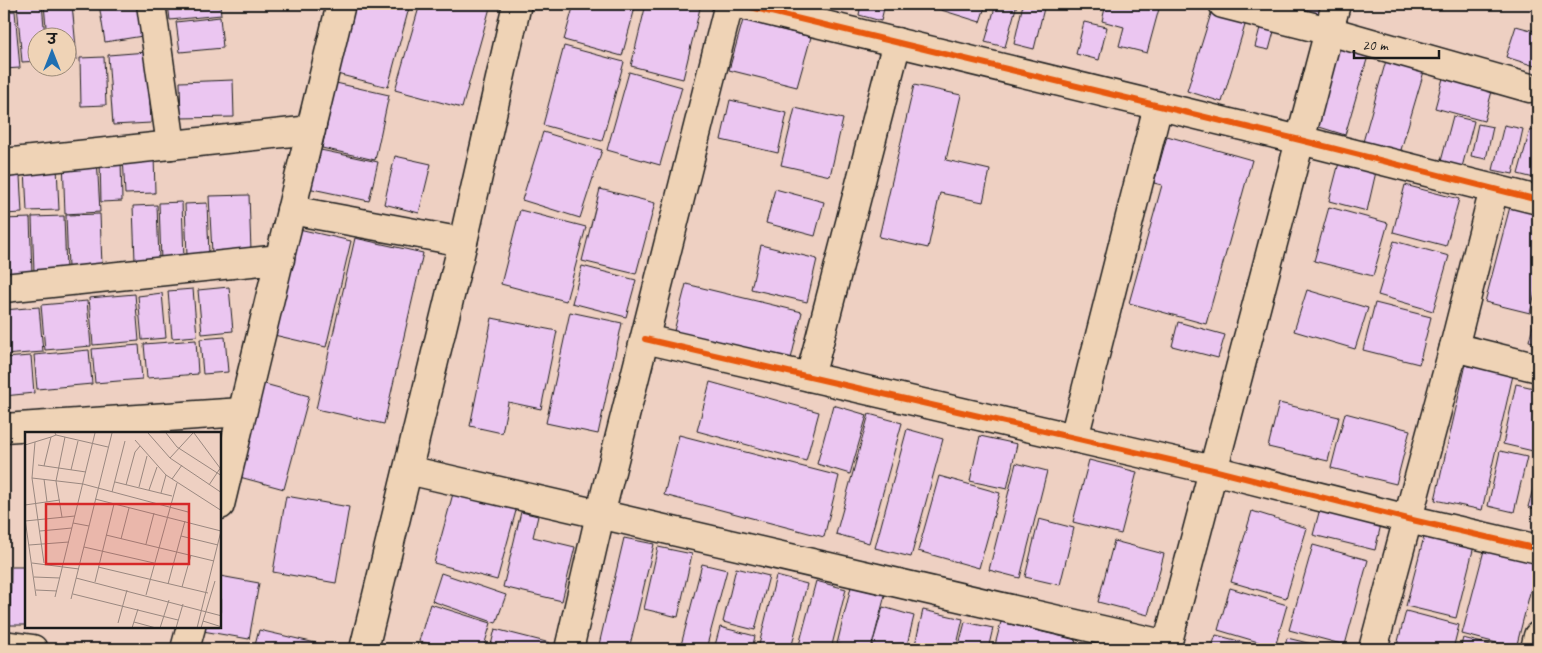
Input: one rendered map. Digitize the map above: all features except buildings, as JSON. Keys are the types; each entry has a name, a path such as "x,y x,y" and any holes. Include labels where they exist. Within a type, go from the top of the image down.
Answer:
{"street":[{"path":"151,4 171,145"},
{"path":"221,501 341,4"},
{"path":"364,649 463,242 517,4"},
{"path":"569,649 600,515 729,4"},
{"path":"738,4 1300,140 1538,200"},
{"path":"1223,4 1329,31 1530,88"},
{"path":"408,470 1166,647 1336,4"},
{"path":"810,377 897,42"},
{"path":"1074,438 1158,106"},
{"path":"4,163 311,130"},
{"path":"1373,649 1454,347 1494,189"},
{"path":"291,210 463,242"},
{"path":"4,288 280,259"},
{"path":"644,339 1213,470 1408,519 1538,549"},
{"path":"1454,347 1538,368"},
{"path":"4,428 242,412"},
{"path":"185,649 191,628"},
{"path":"1535,649 1538,636"},
{"path":"4,645 33,649"}],"cycle path":[{"path":"738,4 1300,140 1538,200"},
{"path":"645,339 1213,470 1408,519 1538,549"}]}
